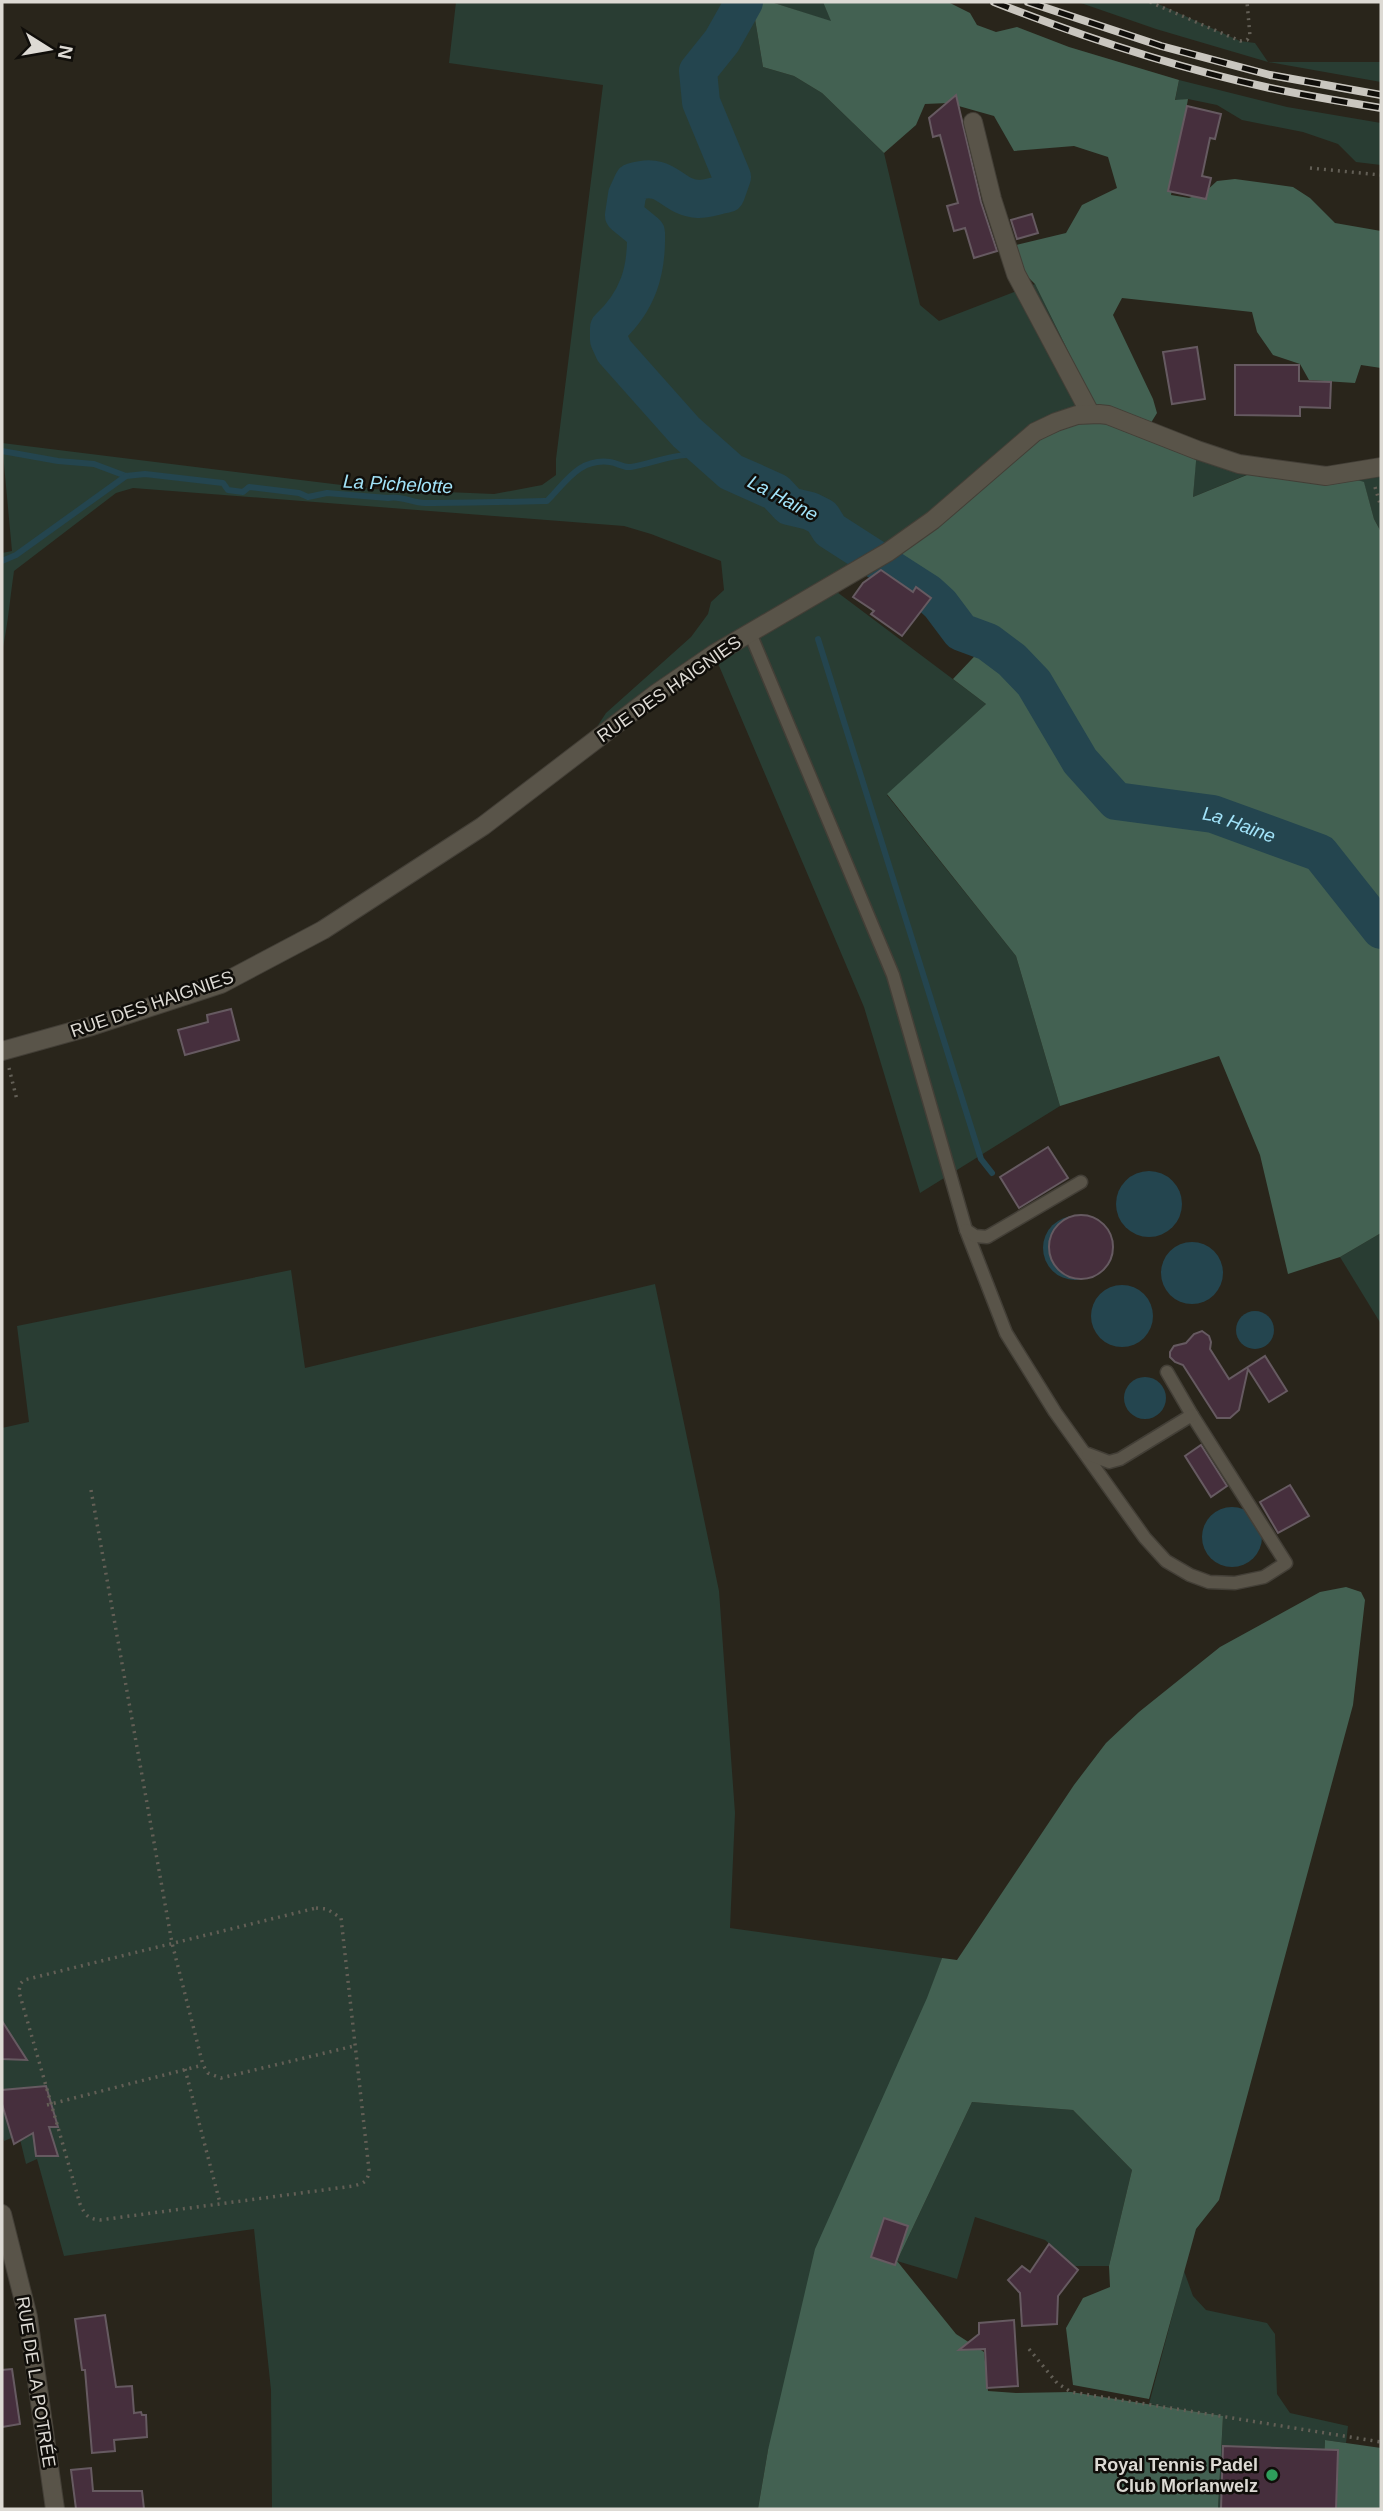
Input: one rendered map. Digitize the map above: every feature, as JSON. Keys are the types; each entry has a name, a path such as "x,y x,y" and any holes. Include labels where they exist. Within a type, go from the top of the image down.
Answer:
{"street":[{"path":"973,122 992,199 1016,274 1090,413"},
{"name":"RUE DES HAIGNIES","path":"3,1051 92,1026 221,984 323,930 483,826 657,693 714,654 888,552 933,520 1035,432 1056,422 1090,413 1108,415 1240,464 1326,476 1381,467"},
{"name":"RUE DE LA POTRÉE","path":"2,2214 28,2316 55,2509"}],"lane":[{"path":"750,633 893,975 966,1230 1006,1333 1055,1412 1145,1538 1166,1561 1209,1582 1235,1583 1264,1577 1286,1563 1167,1372"},
{"path":"966,1230 975,1236 986,1237 1082,1182"},
{"path":"1086,1454 1109,1462 1119,1460 1192,1415"}],"path":[{"path":"1150,2 1240,41 1247,40 1250,36 1247,2"},
{"path":"1310,168 1381,175"},
{"path":"3,1051 17,1100"},
{"path":"91,1490 172,1943 203,2065 208,2073 222,2078 355,2046"},
{"path":"316,1908 327,1909 341,1918 369,2170 368,2179 364,2183 100,2220 90,2219 84,2214 49,2104 19,1992 20,1984 24,1980 172,1943 316,1908"},
{"path":"49,2104 203,2065"},
{"path":"185,2070 220,2203"},
{"path":"1029,2349 1056,2382 1071,2392 1381,2442"}],"green space":[{"path":"456,2 743,2 753,7 763,67 794,76 822,93 884,153 920,305 939,321 1035,284 1096,408 591,736 606,713 691,637 708,614 711,602 724,590 721,561 624,526 133,488 116,493 14,571 2,652 2,553 12,551 2,443 374,489 494,494 542,485 556,475 603,85 449,63"},
{"path":"755,2 771,2 831,21 823,2 948,2 970,13 977,25 996,32 1017,27 1069,47 1179,80 1175,100 1188,99 1171,195 1189,198 1205,192 1217,181 1235,179 1293,187 1310,198 1335,223 1381,231 1381,368 1361,365 1355,383 1309,380 1300,364 1273,355 1257,332 1252,312 1122,298 1113,315 1157,413 1149,426 1096,408 1035,284 1024,273 1016,245 1066,233 1082,205 1117,188 1108,157 1074,146 1014,151 994,116 948,103 925,104 916,125 884,153 822,93 794,76 763,67 753,7"},
{"path":"771,2 823,2 832,22"},
{"path":"1078,2 1154,2 1240,41 1255,43 1268,62 1156,29"},
{"path":"1268,62 1381,62 1381,82"},
{"path":"1179,80 1287,107 1381,123 1381,165 1356,162 1338,144 1303,132 1242,120 1217,105 1188,99 1175,101"},
{"path":"1090,413 1197,450 1193,497 1264,468 1351,478 1364,482 1374,519 1381,532 1381,1233 1340,1257 1288,1274 1260,1155 1219,1056 1060,1106 1016,956 887,794 986,704 953,679 988,642 988,638 964,630 930,588 888,561 1035,432"},
{"path":"1196,458 1251,473 1193,497"},
{"path":"1381,473 1381,532 1374,519 1364,483 1351,478"},
{"path":"829,586 986,704 887,795 1016,956 1060,1106 920,1193 864,1007 714,654"},
{"path":"1381,1233 1381,1324 1340,1257"},
{"path":"291,1270 305,1368 655,1284 719,1591 735,1813 730,1928 942,1958 768,2450 758,2509 272,2509 271,2390 254,2229 64,2256 37,2159 26,2164 19,2135 4,2141 2,1428 29,1422 17,1326"},
{"path":"1346,1587 1361,1592 1365,1600 1353,1705 1219,2200 1196,2229 1149,2399 1073,2385 1066,2328 1083,2298 1110,2287 1109,2266 1132,2170 1073,2110 972,2102 897,2261 956,2334 984,2352 988,2391 1071,2392 1223,2416 1218,2509 758,2509 768,2450 815,2249 927,1998 942,1958 957,1960 1074,1785 1106,1743 1139,1712 1220,1647 1320,1592"},
{"path":"972,2102 1073,2110 1132,2170 1109,2266 1075,2266 1045,2240 975,2217 957,2279 897,2261"},
{"path":"1184,2271 1193,2296 1206,2310 1267,2323 1275,2334 1277,2394 1290,2413 1348,2426 1346,2443 1325,2440 1322,2509 1218,2509 1223,2416 1149,2404"},
{"path":"1325,2440 1381,2448 1381,2509 1322,2509"}],"water":[{"path":"1149,1171 1172,1181 1182,1204 1172,1227 1149,1237 1126,1227 1116,1204 1126,1181"},
{"path":"1075,1216 1098,1225 1107,1248 1098,1271 1075,1280 1052,1271 1043,1248 1052,1225"},
{"path":"1186,1242 1198,1242 1214,1251 1221,1261 1221,1285 1214,1295 1198,1304 1186,1304 1175,1299 1166,1290 1161,1279 1161,1267 1166,1256 1175,1247"},
{"path":"1116,1285 1128,1285 1144,1294 1151,1304 1151,1328 1144,1338 1128,1347 1116,1347 1105,1342 1096,1333 1091,1322 1091,1310 1096,1299 1105,1290"},
{"path":"1255,1311 1269,1316 1274,1330 1269,1344 1255,1349 1241,1344 1236,1330 1241,1316"},
{"path":"1145,1377 1160,1383 1166,1398 1160,1413 1145,1419 1130,1413 1124,1398 1130,1383"},
{"path":"1232,1507 1249,1512 1257,1520 1262,1537 1257,1554 1249,1562 1232,1567 1215,1562 1207,1554 1202,1537 1207,1520 1215,1512"}],"building":[{"path":"956,95 981,202 997,251 974,258 965,228 954,231 947,206 958,203 940,135 933,137 929,118"},
{"path":"1187,106 1221,114 1215,139 1210,138 1202,176 1211,178 1206,199 1168,191"},
{"path":"1032,214 1038,233 1017,239 1011,220"},
{"path":"1197,347 1205,399 1172,404 1163,352"},
{"path":"1235,365 1299,365 1299,381 1331,382 1330,408 1300,407 1300,416 1235,415"},
{"path":"881,570 913,592 916,587 931,598 902,636 871,614 874,611 853,597 863,583"},
{"path":"231,1009 239,1040 185,1055 178,1030 208,1022 207,1015"},
{"path":"1048,1147 1068,1178 1019,1208 1000,1177"},
{"path":"1081,1215 1099,1221 1107,1229 1113,1247 1107,1265 1099,1273 1081,1279 1063,1273 1055,1265 1049,1247 1055,1229 1063,1221"},
{"path":"1202,1331 1209,1336 1210,1349 1229,1379 1265,1356 1287,1391 1269,1402 1248,1369 1239,1410 1230,1418 1217,1418 1183,1365 1170,1357 1174,1346 1186,1343 1194,1334"},
{"path":"1201,1445 1227,1486 1211,1497 1185,1456"},
{"path":"1290,1485 1309,1516 1278,1533 1260,1502"},
{"path":"2,2021 27,2060 2,2059"},
{"path":"46,2086 58,2127 49,2127 58,2156 36,2156 33,2133 14,2144 2,2104 2,2090"},
{"path":"884,2218 908,2226 895,2265 871,2257"},
{"path":"1049,2244 1078,2270 1058,2296 1057,2324 1022,2326 1020,2293 1008,2280 1022,2266 1030,2272"},
{"path":"105,2315 116,2387 132,2386 134,2413 141,2412 146,2415 147,2437 114,2440 115,2451 92,2453 85,2370 82,2370 75,2319"},
{"path":"1014,2320 1018,2386 987,2388 985,2349 959,2350 979,2334 979,2323"},
{"path":"12,2369 20,2424 2,2427 2,2370"},
{"name":"Royal Tennis Padel Club Morlanwelz","path":"1223,2446 1338,2450 1336,2509 1221,2509"},
{"path":"91,2468 93,2491 142,2491 144,2509 76,2509 71,2470"}],"waterway":[{"name":"La Haine","path":"744,2 722,41 698,71 701,102 732,177 726,194 699,199 681,194 662,182 645,179 633,182 627,195 624,215 646,233 645,260 634,296 609,328 609,340 614,351 686,432 731,472 776,492 789,506 822,517 830,530 928,593 961,632 988,642 1012,660 1034,683 1080,761 1116,801 1213,814 1320,853 1381,930"},
{"name":"La Pichelotte","path":"2,451 94,464 126,476 145,474 223,483 228,490 243,492 249,487 299,493 308,497 327,493 397,498 425,503 471,503 547,501 567,479 590,464 610,462 625,467 638,466 686,455 697,441"},
{"path":"2,561 16,555 126,476"},
{"path":"818,639 981,1159 992,1173"}],"railway":[{"path":"994,2 1096,39 1200,71 1284,91 1381,108"},
{"path":"1028,2 1161,46 1270,75 1381,95"}],"place":[{"name":"Royal Tennis Padel Club Morlanwelz","path":"1272,2475"}]}
